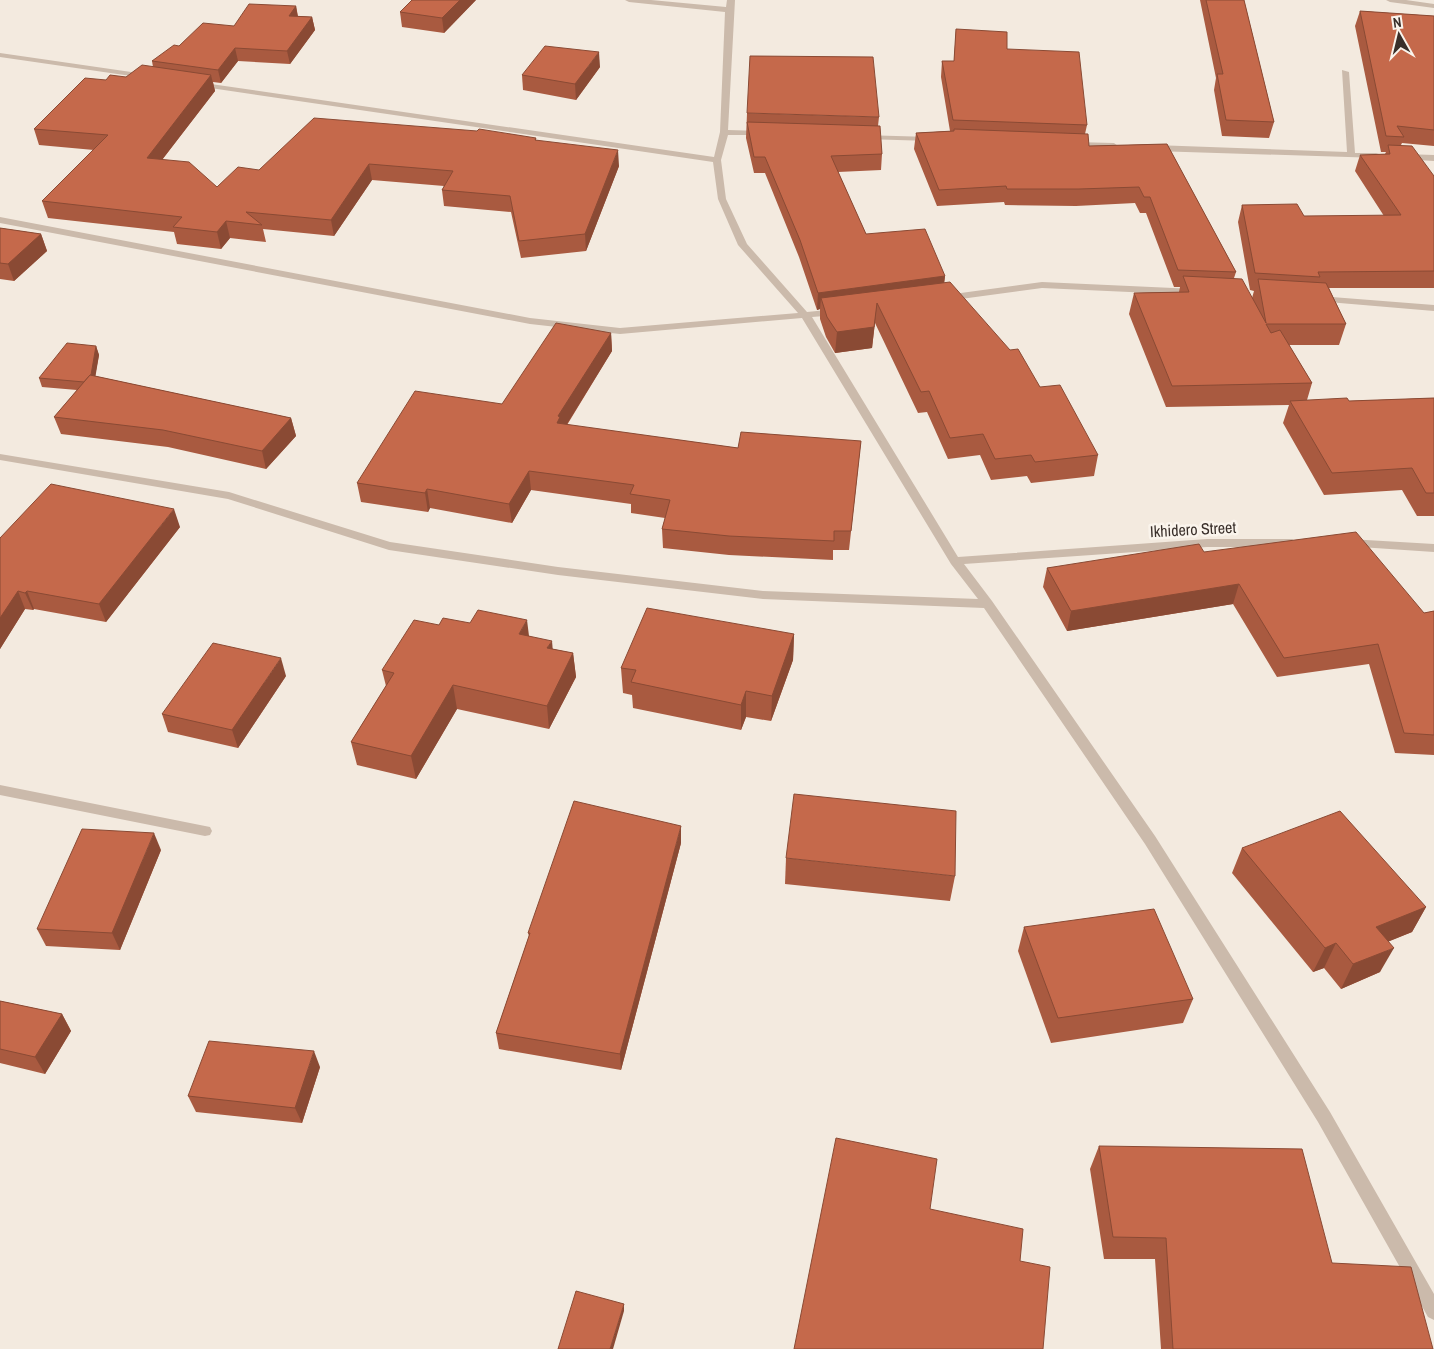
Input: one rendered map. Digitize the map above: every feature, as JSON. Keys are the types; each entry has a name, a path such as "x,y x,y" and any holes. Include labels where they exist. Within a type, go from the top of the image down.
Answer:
{"street":[{"path":"629,0 730,5 724,132 717,160 722,199 743,245 806,316 955,561 988,604 1156,848 1324,1116 1434,1311"},
{"path":"1390,0 1434,6"},
{"path":"0,55 157,78"},
{"path":"1345,72 1351,155"},
{"path":"187,82 717,160"},
{"path":"724,132 774,134"},
{"path":"854,136 943,140"},
{"path":"1062,144 1122,146"},
{"path":"1142,147 1434,158"},
{"path":"0,220 530,321 620,331 806,316 845,311"},
{"path":"934,299 1042,285 1210,293"},
{"path":"1308,298 1434,308"},
{"path":"0,457 229,496 389,546 558,570 763,595 988,604"},
{"name":"Ikhidero Street","path":"955,561 1208,543 1301,543"},
{"path":"1339,543 1434,548"},
{"path":"0,790 205,832"}],"building":[{"path":"412,0 460,0 442,18 400,12"},
{"path":"1206,0 1244,0 1274,122 1226,120 1217,74 1223,74"},
{"path":"249,4 296,6 289,16 312,17 287,51 235,48 218,70 152,61 174,45 179,46 203,23 234,26"},
{"path":"1360,11 1434,16 1434,130 1397,126 1404,137 1386,136"},
{"path":"956,29 1007,32 1007,49 1079,52 1087,125 953,120 942,61 954,61"},
{"path":"545,46 599,52 575,84 522,75"},
{"path":"750,56 873,57 879,117 747,113"},
{"path":"142,65 211,75 147,158 189,162 217,187 238,167 259,170 314,118 477,131 479,129 536,138 535,140 618,150 585,234 519,241 510,196 442,190 453,171 369,164 331,220 246,212 262,225 226,221 217,232 173,227 182,217 42,201 108,135 34,129 85,78 106,80 110,75 126,77"},
{"path":"747,122 880,126 882,154 831,156 866,234 925,229 945,276 818,293 800,240 765,157 754,157"},
{"path":"954,129 1088,134 1089,146 1167,144 1236,272 1178,270 1150,197 1144,197 1139,187 1007,189 1006,186 939,190 916,133 954,131"},
{"path":"1388,145 1412,146 1434,176 1434,271 1318,272 1320,277 1255,273 1242,205 1297,204 1304,216 1401,215 1360,155 1390,154"},
{"path":"0,228 41,234 8,264 0,263"},
{"path":"1183,276 1242,279 1266,323 1258,279 1326,283 1346,324 1266,324 1271,333 1280,330 1312,383 1172,386 1134,293 1189,292"},
{"path":"950,282 1010,350 1018,349 1040,387 1060,385 1098,455 1035,462 1031,455 995,459 983,434 950,438 929,391 921,392 877,303 874,327 837,332 827,317 821,298"},
{"path":"556,323 611,333 558,416 560,417 557,423 738,448 741,432 861,441 851,531 834,531 834,541 729,536 662,529 670,500 630,494 634,485 529,471 509,504 427,489 425,493 357,483 415,391 502,404"},
{"path":"67,343 96,346 91,375 84,382 39,378"},
{"path":"90,375 291,418 262,451 163,430 54,417"},
{"path":"1347,398 1349,401 1434,398 1434,493 1426,493 1412,468 1332,473 1290,401"},
{"path":"51,484 174,509 99,604 18,591 0,618 0,538"},
{"path":"1356,532 1424,613 1434,611 1434,735 1404,733 1378,644 1284,658 1239,584 1071,611 1047,568 1199,544 1204,552"},
{"path":"647,608 794,634 772,696 746,691 741,705 631,682 636,670 621,668"},
{"path":"478,610 527,620 519,634 552,641 547,648 573,653 547,706 453,685 411,756 351,742 394,673 382,670 414,620 439,625 443,618 470,623"},
{"path":"213,643 281,658 232,730 162,714"},
{"path":"794,794 956,811 955,876 786,858"},
{"path":"574,801 681,826 620,1054 496,1033 530,933 528,933"},
{"path":"1340,811 1426,907 1376,927 1394,948 1353,964 1336,943 1325,948 1242,848"},
{"path":"82,829 154,833 112,933 37,929"},
{"path":"1154,909 1193,999 1058,1018 1024,927"},
{"path":"0,1001 62,1014 35,1057 0,1049"},
{"path":"209,1041 314,1051 295,1108 188,1096"},
{"path":"836,1138 937,1159 930,1209 1023,1229 1020,1261 1050,1267 1043,1349 794,1349"},
{"path":"1099,1146 1302,1149 1332,1263 1411,1267 1433,1349 1173,1349 1166,1238 1113,1237"},
{"path":"576,1291 624,1304 610,1349 558,1349"}]}
